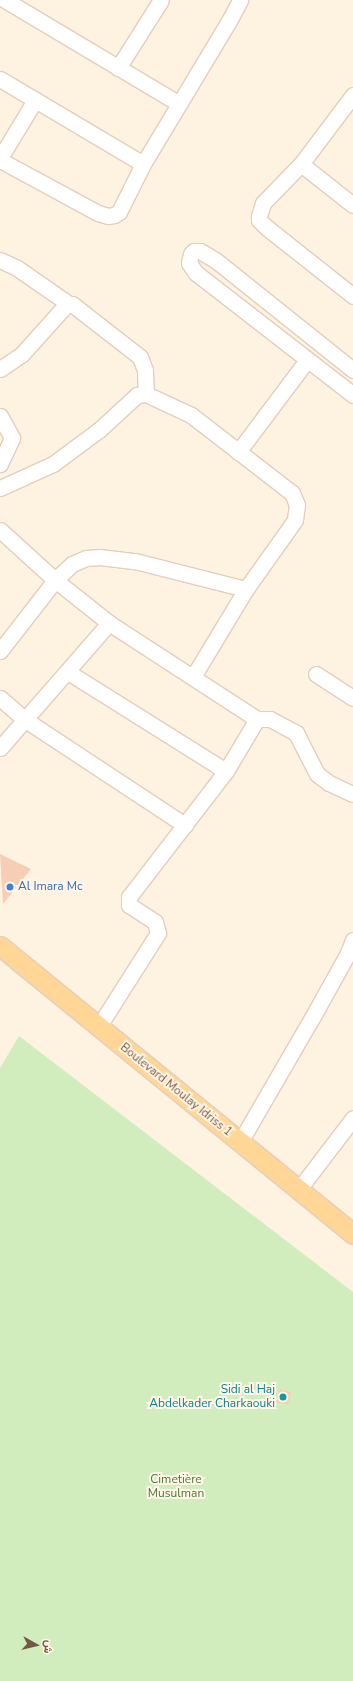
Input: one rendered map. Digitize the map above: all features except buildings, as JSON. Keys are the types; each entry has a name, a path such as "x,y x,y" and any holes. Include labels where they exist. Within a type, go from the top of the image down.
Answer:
{"main road":[{"name":"Boulevard Moulay Idriss 1","path":"0,946 353,1234"}],"street":[{"path":"5,0 178,103"},
{"path":"118,68 161,0"},
{"path":"35,100 0,159 98,213 112,216 118,212 143,164 178,103 229,21 240,0"},
{"path":"0,79 143,164"},
{"path":"350,105 301,164 263,203 259,220 353,296"},
{"path":"301,164 353,205"},
{"path":"353,370 205,254 197,251 191,254 189,263 193,270 353,395"},
{"path":"0,260 16,268 68,304 74,304 140,357 145,370 146,394"},
{"path":"253,317 265,300"},
{"path":"0,369 22,354 68,304"},
{"path":"238,452 302,356 311,336"},
{"path":"0,488 53,464 99,430 137,395 146,394 191,415 292,493 297,505 295,520 246,589 193,677"},
{"path":"0,416 12,438 0,464"},
{"path":"1,531 56,580 109,623 257,718 270,719 296,734 317,774 329,783 353,794"},
{"path":"0,651 56,580 72,564 86,558 100,557 135,561 246,589"},
{"path":"0,748 24,719 68,672 109,623"},
{"path":"68,672 226,771"},
{"path":"316,674 353,698"},
{"path":"0,698 24,719 185,825"},
{"path":"99,1026 158,933 155,922 129,905 129,897 226,771 257,718"},
{"path":"240,1142 348,953 353,940"},
{"path":"299,1189 353,1118"}],"green space":[{"name":"Cimetière Musulman","path":"19,1036 353,1292 353,1681 0,1681 0,1068"}],"place":[{"name":"Al Imara Mc","path":"10,887"},
{"name":"Sidi al Haj Abdelkader Charkaouki","path":"283,1397"}]}
